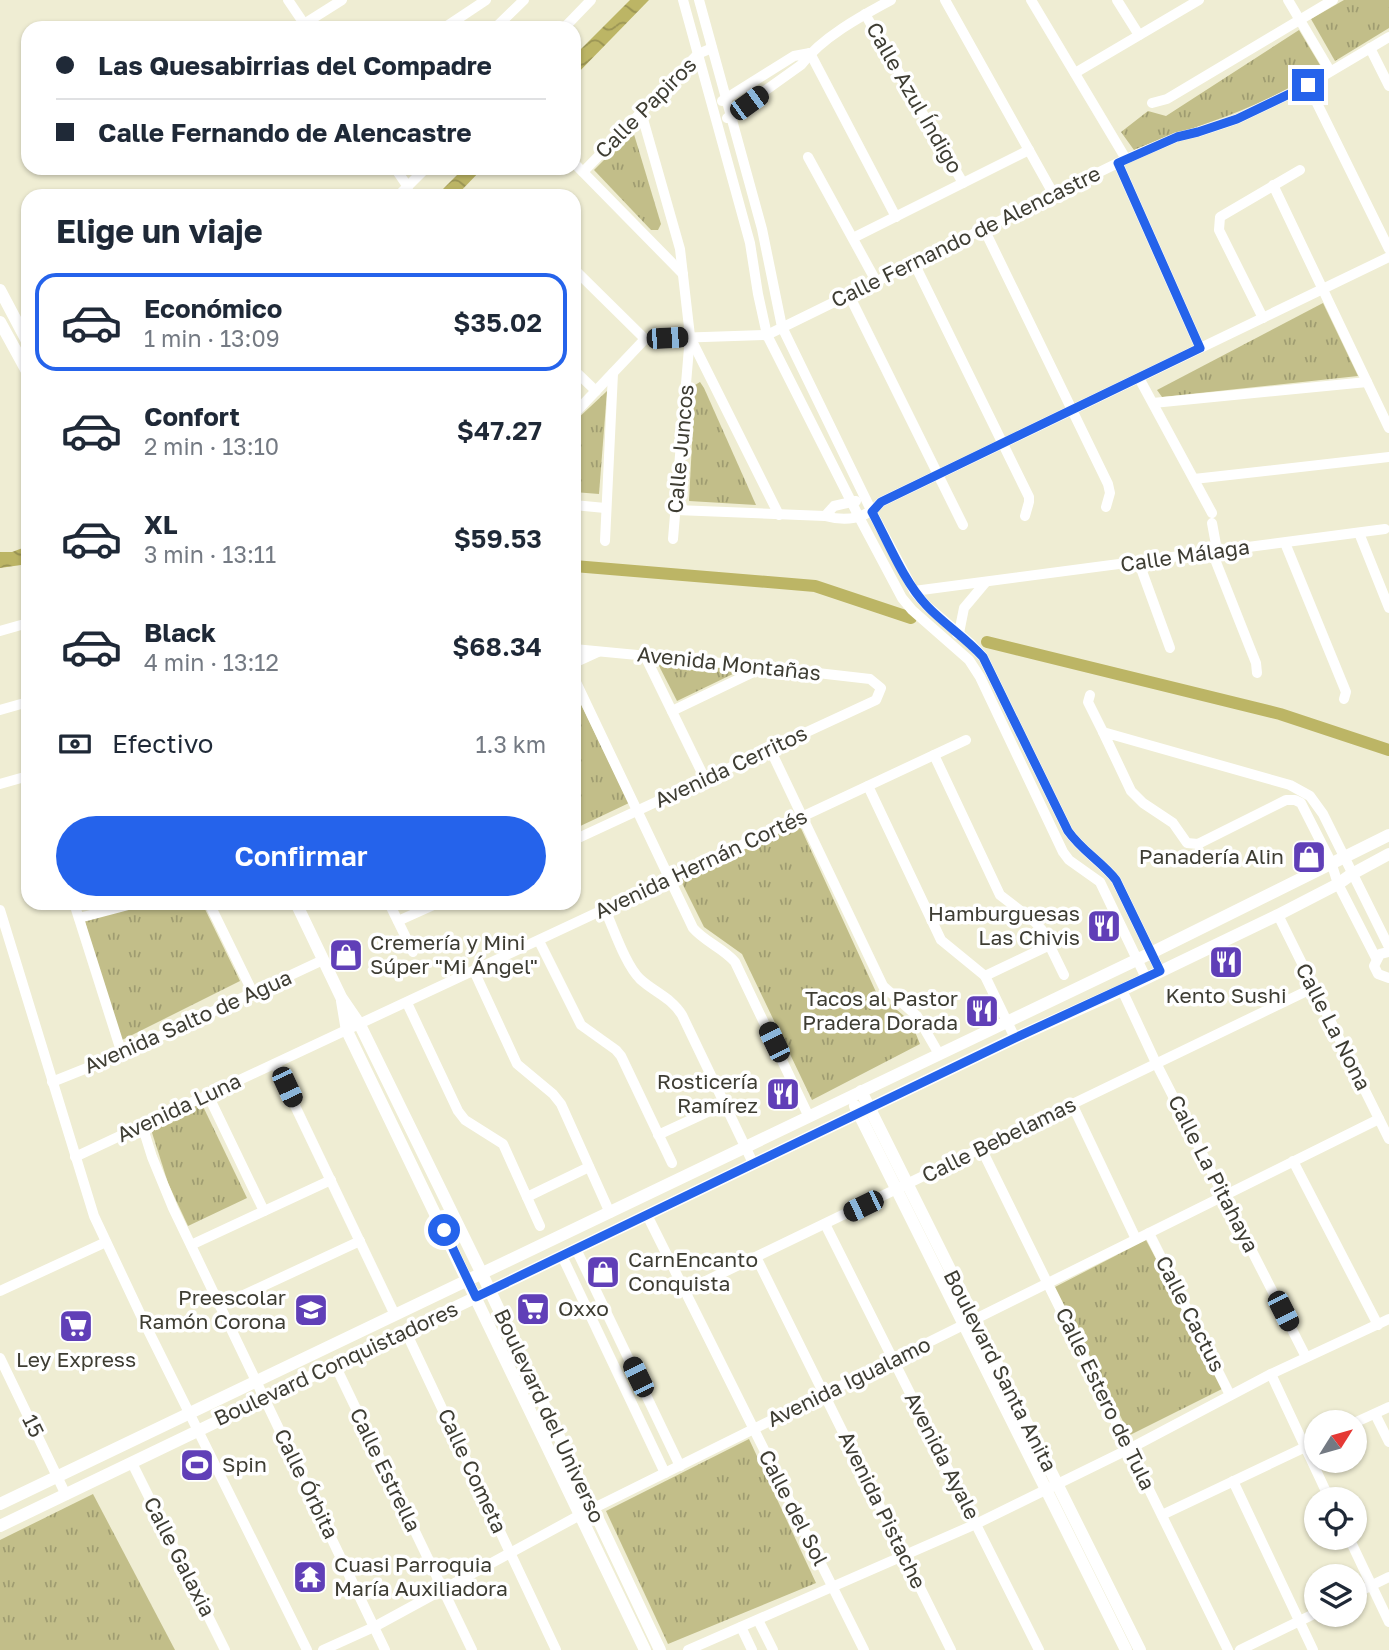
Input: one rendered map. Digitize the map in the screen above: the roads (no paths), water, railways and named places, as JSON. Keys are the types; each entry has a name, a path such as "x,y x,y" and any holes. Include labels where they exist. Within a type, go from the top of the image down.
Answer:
{"street":[{"path":"288,0 302,21"},
{"path":"312,21 341,0"},
{"path":"454,21 486,0"},
{"path":"502,21 524,0"},
{"path":"571,21 591,0"},
{"path":"683,0 750,243 767,335 902,598 969,660 980,677 1063,852 1069,860 1100,882 1146,978"},
{"path":"699,0 762,229 782,327 866,500 914,591 983,657 1068,831 1084,851 1116,880 1160,971"},
{"path":"718,124 801,65 810,53 865,14 891,0"},
{"path":"945,0 1054,195"},
{"path":"1031,0 1075,73 1122,161 1200,348"},
{"path":"1116,0 1139,35"},
{"path":"1075,73 1199,0"},
{"path":"1288,0 1330,71"},
{"path":"1152,103 1167,99 1333,0"},
{"name":"Calle Azul Índigo","path":"865,14 963,183"},
{"name":"Calle Fernando de Alencastre","path":"645,339 767,335 1122,161 1177,137 1237,119 1308,85 1389,37"},
{"name":"Calle Papiros","path":"583,172 698,54 712,48"},
{"path":"1370,48 1389,86"},
{"path":"713,107 794,56 810,53"},
{"path":"810,53 896,217"},
{"path":"1308,85 1389,249"},
{"name":"Calle Juncos","path":"641,112 680,250 690,337 673,539"},
{"path":"853,238 1029,150"},
{"path":"808,157 876,281"},
{"path":"1263,318 1219,230 1219,221 1226,214 1300,170"},
{"path":"583,172 683,274"},
{"path":"400,175 408,187 419,175"},
{"path":"1273,185 1389,428"},
{"path":"984,229 1108,484 1110,493 1105,507"},
{"path":"676,510 825,516 840,520 859,517 872,512 881,502 1389,257"},
{"path":"914,263 1029,497 1025,516"},
{"path":"581,276 645,339 581,407"},
{"path":"0,290 21,330"},
{"path":"849,295 963,525"},
{"path":"0,321 21,360"},
{"path":"690,337 779,515"},
{"path":"605,541 613,373"},
{"path":"581,377 596,391"},
{"path":"1139,378 1212,518 1216,562 1256,663 1257,673"},
{"path":"1153,403 1367,382"},
{"path":"1194,479 1389,457"},
{"path":"825,516 834,506 866,500 881,502"},
{"path":"581,506 605,508"},
{"name":"Calle Málaga","path":"914,591 1385,529"},
{"path":"1359,533 1389,608"},
{"path":"1285,543 1346,692 1344,699"},
{"path":"1139,563 1170,648"},
{"path":"947,640 959,633 964,608 985,583"},
{"path":"0,631 21,625"},
{"name":"Avenida Montañas","path":"581,650 870,679 881,688"},
{"path":"581,660 598,652"},
{"path":"645,656 705,779"},
{"path":"672,711 765,667"},
{"name":"Avenida Cerritos","path":"581,837 876,700 881,688"},
{"path":"581,692 698,933 735,962 809,1117"},
{"path":"1090,695 1088,702 1131,791 1143,803 1173,823 1187,843 1198,844 1286,800 1295,800 1306,810 1331,862 1338,884 1376,958 1376,970 1381,976 1389,978"},
{"path":"0,710 21,704"},
{"path":"1102,732 1300,789 1317,802 1389,950 1376,958"},
{"name":"Avenida Hernán Cortés","path":"360,1025 966,740"},
{"path":"770,749 883,986 917,1016 939,1054"},
{"path":"934,755 1000,895 1035,922 1065,975"},
{"path":"0,784 21,778"},
{"path":"868,786 941,940 985,976 1015,1038"},
{"path":"1295,800 1300,789"},
{"name":"Boulevard Conquistadores","path":"0,1504 1138,960 1389,835"},
{"name":"Boulevard Conquistadores","path":"0,1526 753,1163 1278,915 1389,854"},
{"path":"0,910 94,1216 307,1650"},
{"path":"76,910 122,1054"},
{"path":"79,918 109,910"},
{"path":"212,910 253,993"},
{"name":"Boulevard del Universo","path":"299,910 341,997 360,1025 482,1274 660,1650"},
{"path":"392,910 413,952"},
{"path":"398,921 422,910"},
{"path":"605,910 638,977 679,1009 753,1163"},
{"name":"Calle La Nona","path":"1278,915 1389,1139"},
{"path":"540,941 581,1026 617,1050 621,1056 672,1163"},
{"path":"985,976 1050,946"},
{"name":"Avenida Salto de Agua","path":"52,1082 122,1054 323,960"},
{"path":"474,971 517,1064 558,1099 610,1213"},
{"name":"Calle Bebelamas","path":"685,1292 1313,988"},
{"name":"Calle La Pitahaya","path":"1122,990 1156,1063 1306,1357"},
{"name":"Boulevard del Universo","path":"341,997 347,1031 645,1650"},
{"path":"407,1003 458,1111 465,1120 503,1144 540,1226"},
{"name":"Avenida Luna","path":"75,1157 360,1025"},
{"path":"275,1064 395,1315"},
{"name":"Boulevard Santa Anita","path":"855,1094 1134,1649"},
{"path":"208,1095 264,1211"},
{"path":"659,1135 725,1104"},
{"name":"Calle Cactus","path":"1072,1104 1136,1239"},
{"name":"Avenida Igualamo","path":"323,1650 374,1627 580,1515 1379,1119"},
{"name":"Calle Órbita","path":"142,1125 163,1185 385,1650"},
{"name":"Calle Estero de Tula","path":"981,1148 1227,1650"},
{"path":"1293,1161 1378,1325"},
{"path":"527,1197 589,1167"},
{"path":"191,1245 331,1180"},
{"name":"Calle del Sol","path":"647,1215 864,1650"},
{"name":"Avenida Ayale","path":"825,1224 1039,1650"},
{"name":"Calle Cactus","path":"1149,1233 1230,1395"},
{"path":"220,1306 360,1241"},
{"path":"0,1291 106,1242"},
{"path":"576,1249 680,1466"},
{"path":"562,1256 665,1473"},
{"name":"Avenida Pistache","path":"756,1257 951,1650"},
{"path":"688,1650 976,1524 1271,1374 1389,1319"},
{"path":"599,1335 614,1328"},
{"name":"Calle Cometa","path":"405,1330 556,1650"},
{"name":"15","path":"0,1358 66,1495"},
{"name":"Calle Estrella","path":"335,1365 472,1650"},
{"path":"1271,1374 1304,1445"},
{"path":"528,1405 541,1399"},
{"path":"1367,1417 1389,1407"},
{"path":"1375,1414 1389,1441"},
{"path":"1162,1515 1304,1447"},
{"name":"Calle Galaxia","path":"132,1463 225,1650"},
{"path":"1233,1481 1313,1650"},
{"path":"1354,1550 1389,1622"},
{"path":"1367,1588 1389,1577"},
{"path":"1240,1650 1304,1619"},
{"path":"758,1620 773,1650"},
{"path":"741,1627 752,1650"}],"water":[{"path":"630,0 649,0 581,70 581,49"},
{"path":"457,175 476,175 463,189 443,189"},
{"path":"21,549 21,565 0,568 0,552"}],"waterway":[{"path":"581,567 815,586 911,618"},
{"path":"987,642 1280,714 1389,750"}],"place":[{"name":"Panadería Alin","path":"1309,857"},
{"name":"Hamburguesas Las Chivis","path":"1104,926"},
{"name":"Cremería y Mini Súper \"Mi Ángel\"","path":"346,955"},
{"name":"Kento Sushi","path":"1226,962"},
{"name":"Tacos al Pastor Pradera Dorada","path":"982,1011"},
{"name":"Rosticería Ramírez","path":"783,1094"},
{"name":"CarnEncanto Conquista","path":"603,1272"},
{"name":"Oxxo","path":"533,1309"},
{"name":"Preescolar Ramón Corona","path":"311,1310"},
{"name":"Ley Express","path":"76,1326"},
{"name":"Spin","path":"197,1465"},
{"name":"Cuasi Parroquia María Auxiliadora","path":"310,1577"}]}
